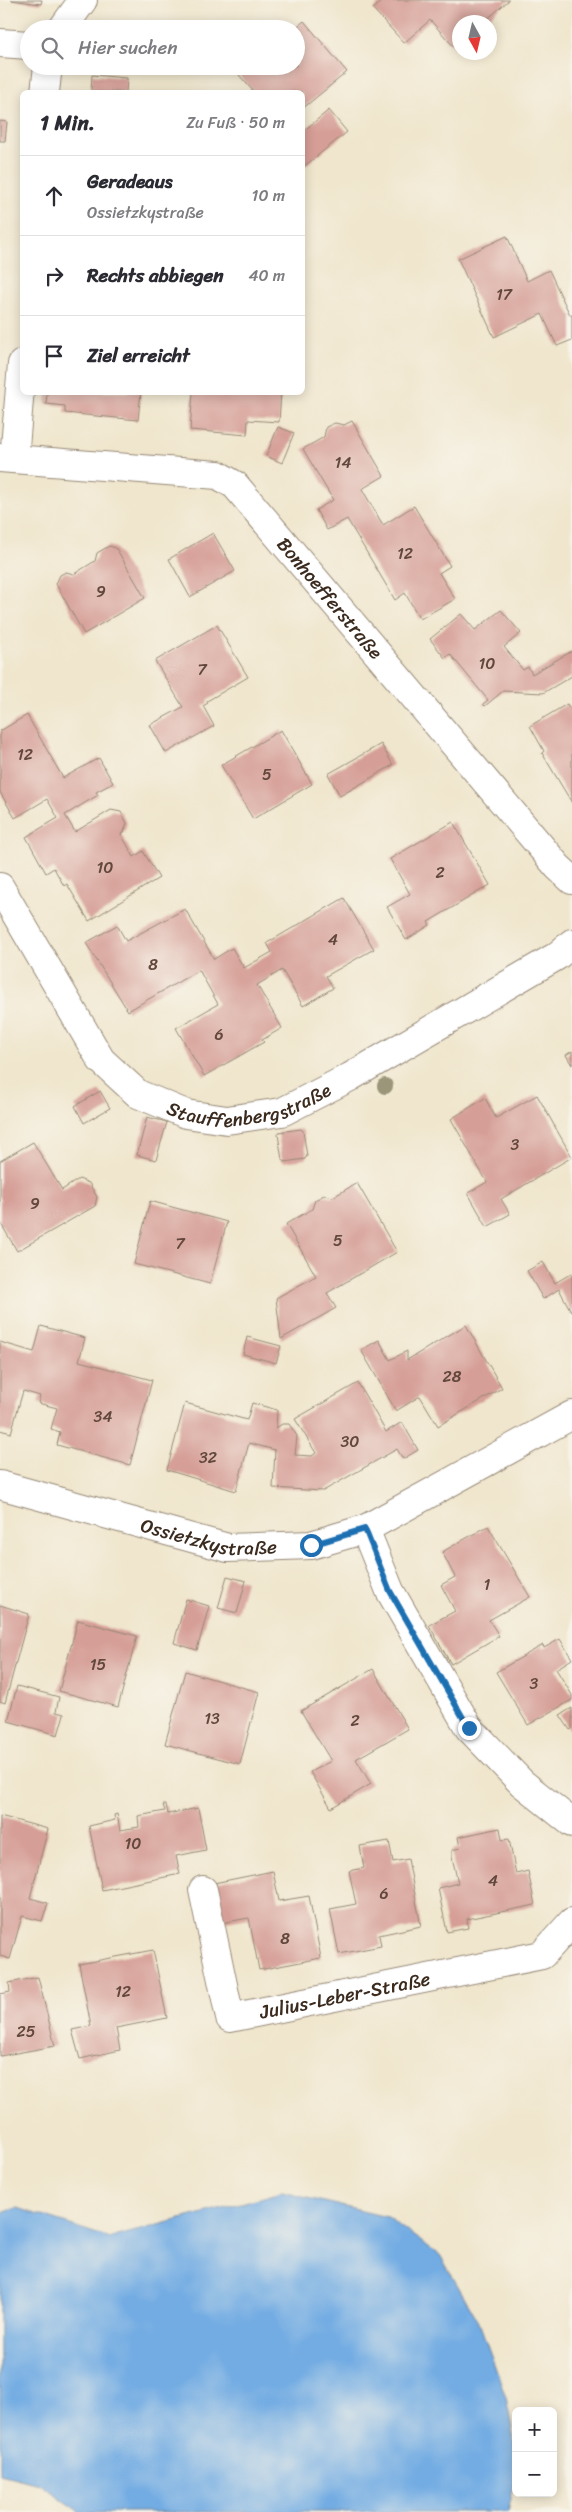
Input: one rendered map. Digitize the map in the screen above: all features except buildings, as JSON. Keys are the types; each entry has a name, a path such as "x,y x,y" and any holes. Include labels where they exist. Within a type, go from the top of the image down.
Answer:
{"street":[{"path":"69,20 83,0"},
{"path":"0,43 20,44"},
{"path":"45,90 47,75"},
{"name":"Bonhoefferstraße","path":"20,377 7,458 218,475 235,485 558,867 572,880"},
{"name":"Stauffenbergstraße","path":"0,887 101,1060 138,1094 186,1114 227,1120 282,1112 290,1108 350,1077 557,956 572,943"},
{"name":"Ossietzkystraße","path":"0,1485 228,1548 311,1545 365,1529 572,1415"},
{"path":"365,1529 390,1591 469,1728 522,1783 572,1823"},
{"name":"Julius-Leber-Straße","path":"203,1890 230,2018 542,1955 572,1922"}],"water":[{"path":"282,2192 387,2217 440,2255 479,2322 506,2397 512,2429 512,2494 508,2512 81,2512 39,2484 0,2474 0,2213 18,2208 110,2238"}],"route":[{"path":"311,1545 365,1529 390,1591 469,1728"}]}
